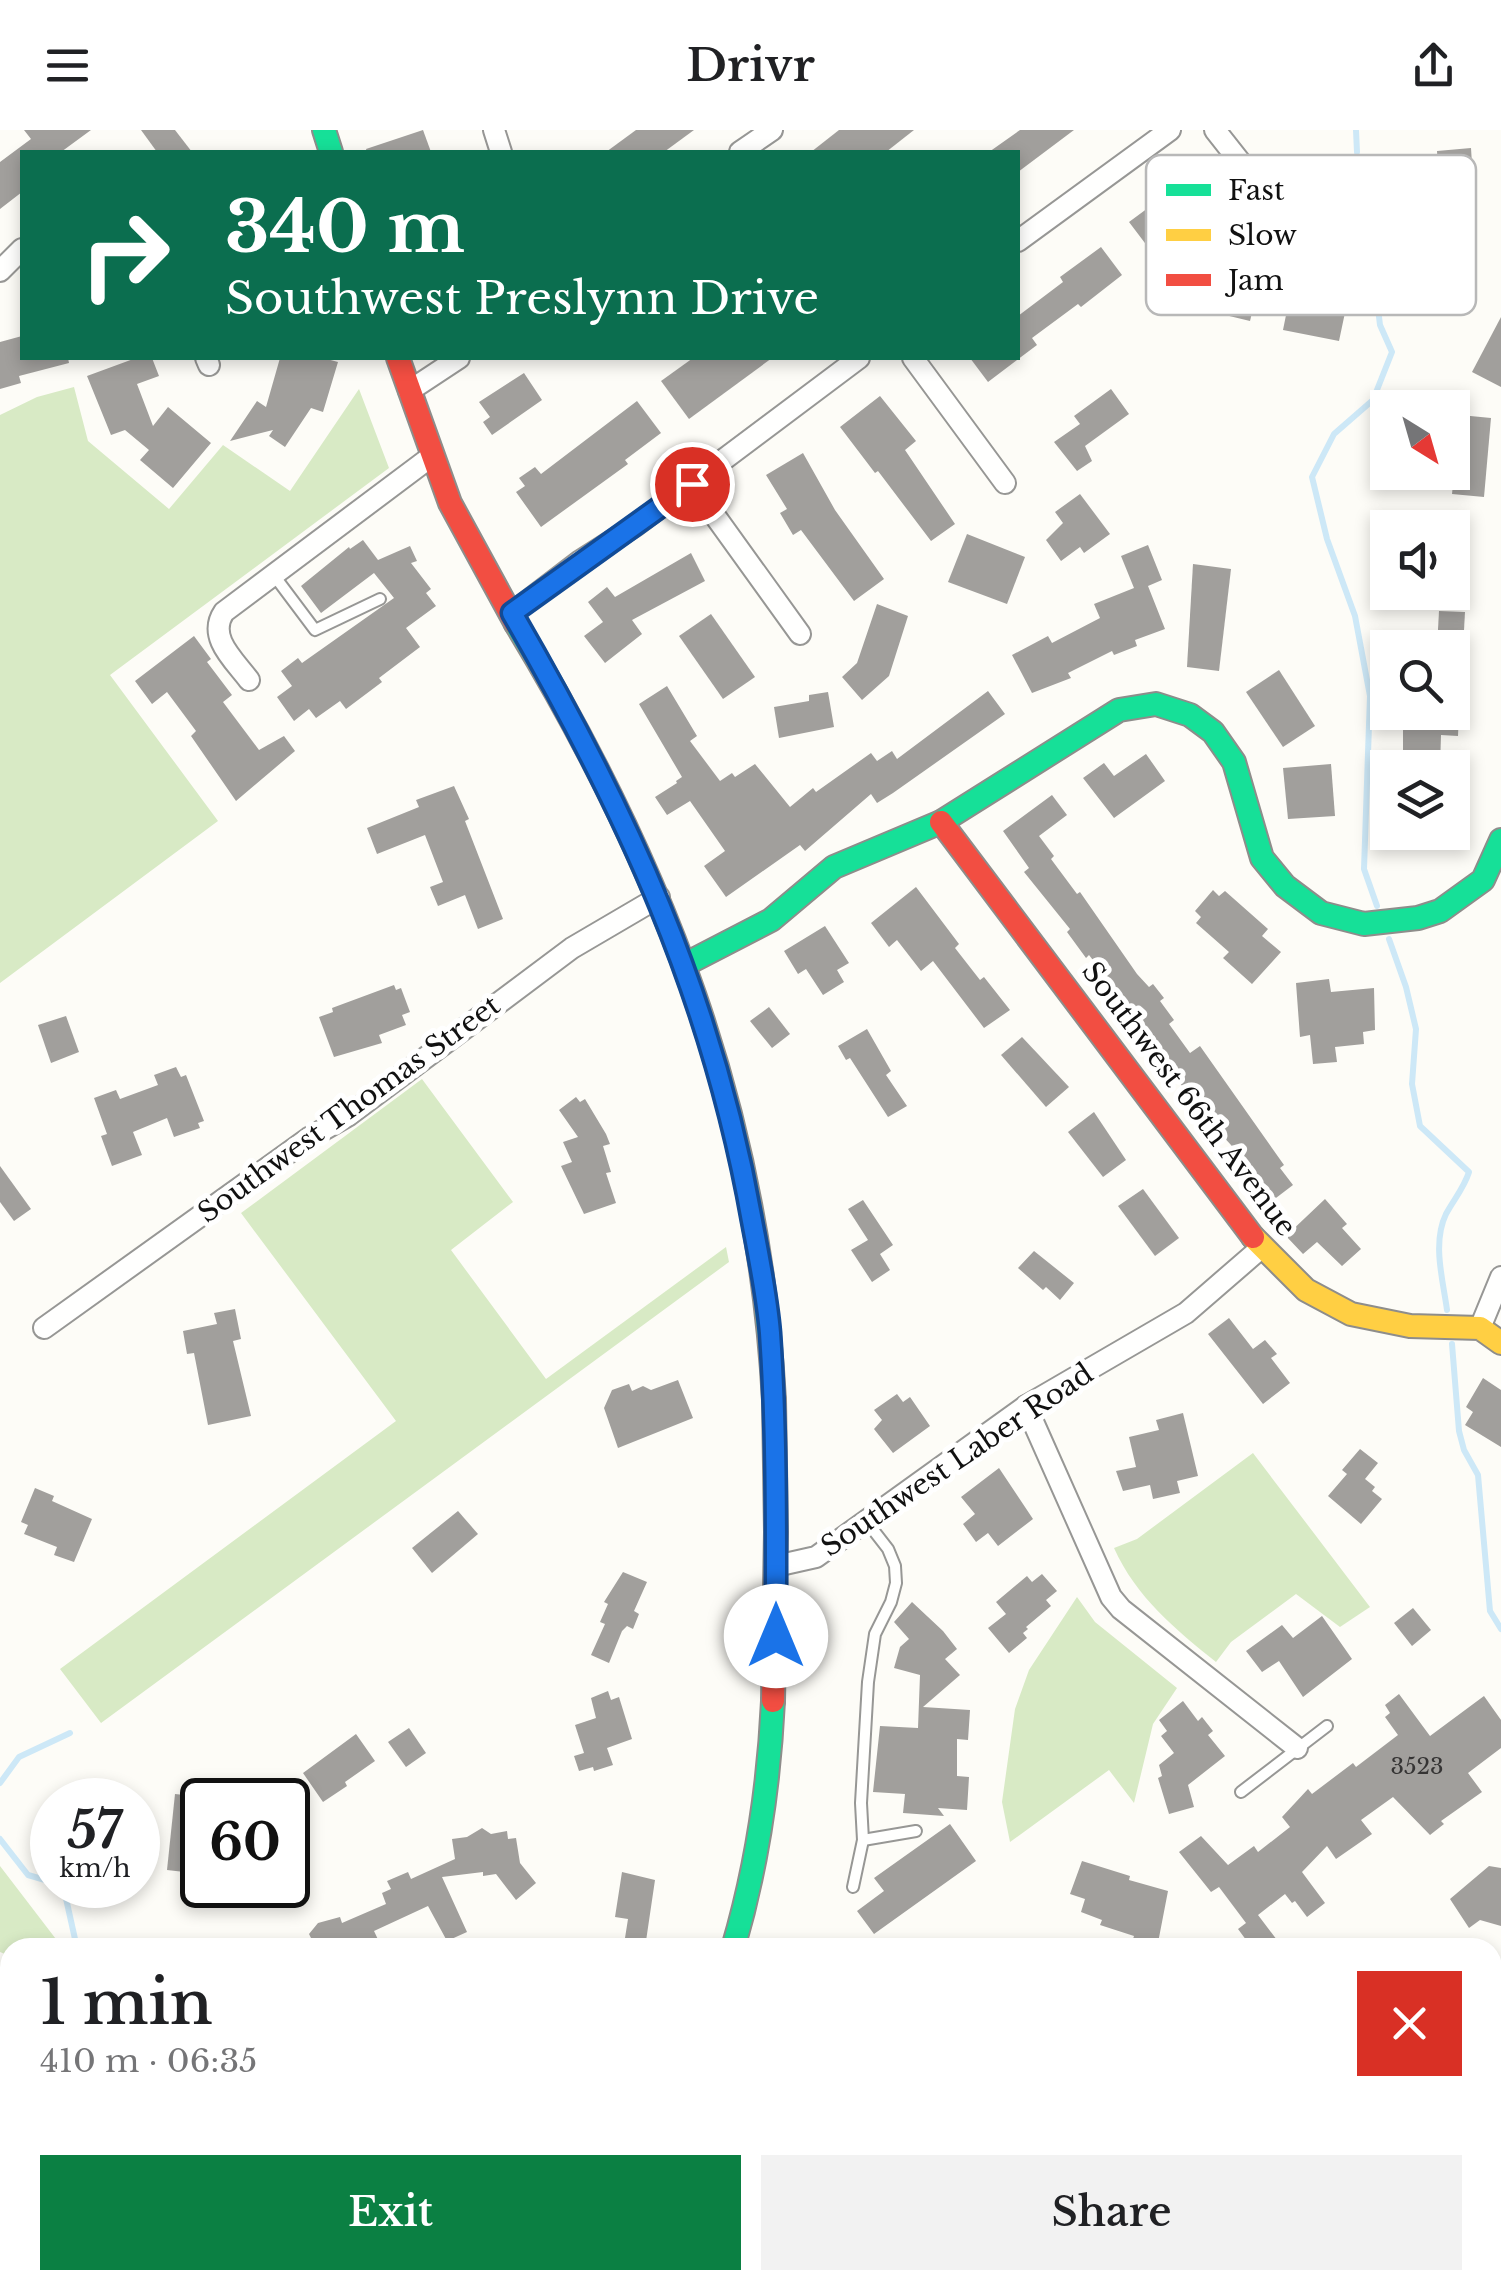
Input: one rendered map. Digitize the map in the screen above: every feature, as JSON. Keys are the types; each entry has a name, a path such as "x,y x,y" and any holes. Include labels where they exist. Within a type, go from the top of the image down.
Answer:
{"street":[{"path":"743,150 772,130"},
{"path":"1020,240 1170,130"},
{"path":"1215,130 1235,155"},
{"path":"399,360 460,524 577,728 659,897 684,965 732,1126 764,1282 774,1432 776,1566 776,1704 770,1772 759,1844 736,1938"},
{"path":"409,391 457,360"},
{"path":"512,613 856,360"},
{"path":"914,360 1005,482"},
{"path":"249,680 218,636 218,622 234,603 432,456"},
{"path":"692,484 800,634"},
{"path":"684,965 771,920 834,867 941,822 1119,710 1156,704 1190,715 1213,732 1234,762 1262,858 1285,886 1321,914 1364,924 1440,912 1483,880 1501,840"},
{"name":"Southwest 66th Avenue","path":"941,822 1261,1248 1306,1290 1351,1314 1410,1326 1480,1328"},
{"name":"Southwest Thomas Street","path":"44,1328 348,1115 559,957 659,897"},
{"name":"Southwest Laber Road","path":"776,1566 816,1557 1026,1406 1186,1313 1261,1248"},
{"path":"1501,1276 1480,1328 1501,1343"},
{"path":"1026,1406 1111,1597 1121,1609 1297,1748"}],"lane":[{"path":"273,574 315,630 380,599"},
{"path":"852,1887 863,1840 861,1804 868,1682 875,1634 896,1583 888,1549 867,1522"},
{"path":"1241,1792 1327,1726"},
{"path":"863,1840 916,1831"}],"green space":[{"path":"74,387 88,441 169,509 223,445 290,491 359,389 389,468 110,675 218,821 0,983 0,415 37,397"},
{"path":"422,1079 513,1202 451,1250 546,1379 726,1247 729,1262 101,1723 60,1669 396,1421 241,1213"},
{"path":"1253,1453 1370,1607 1340,1627 1296,1594 1231,1642 1216,1662 1145,1597 1114,1548 1137,1539"},
{"path":"1077,1597 1095,1622 1177,1688 1153,1724 1134,1803 1109,1770 1010,1842 1002,1802 1015,1709 1029,1670"},
{"path":"0,1866 30,1908 55,1938 0,1938"}],"building":[{"path":"24,130 91,130 64,150 20,150 20,194 0,209 0,162 31,139"},
{"path":"141,130 175,130 190,150 156,150"},
{"path":"423,130 430,150 366,150"},
{"path":"636,130 694,130 667,150 609,150"},
{"path":"839,130 914,130 889,150 814,150"},
{"path":"1020,130 1074,130 1020,170 1020,150 992,150"},
{"path":"1471,148 1471,155 1437,155 1437,151"},
{"path":"1146,209 1146,244 1129,222"},
{"path":"1101,247 1122,275 1032,338 1037,345 1020,358 1020,314 1063,282 1060,277"},
{"path":"1225,315 1251,315 1250,321"},
{"path":"1286,315 1344,315 1339,341 1283,330"},
{"path":"1501,317 1501,387 1472,372"},
{"path":"20,337 20,360 69,363 19,376 21,383 0,389 0,342"},
{"path":"131,360 153,360 159,376 137,384 153,426 168,407 211,443 173,488 140,460 149,450 125,430 111,435 87,376"},
{"path":"279,360 338,362 323,412 311,408 285,447 269,436 273,430 230,441 257,401 266,407"},
{"path":"690,360 769,360 689,419 661,381"},
{"path":"972,360 1017,360 988,382"},
{"path":"524,373 542,400 492,435 483,422 490,417 479,402"},
{"path":"1111,389 1129,414 1085,446 1092,461 1077,471 1054,442 1080,424 1074,416"},
{"path":"880,396 916,441 905,450 955,524 931,541 840,427"},
{"path":"637,401 661,433 625,460 628,464 541,527 516,492 525,486 519,478 535,467 541,474"},
{"path":"1470,416 1491,418 1484,497 1452,494 1452,490 1470,490"},
{"path":"803,453 835,510 884,579 854,601 801,530 793,535 780,513 787,509 766,475"},
{"path":"1080,494 1110,534 1084,553 1080,547 1061,561 1046,540 1063,523 1055,512"},
{"path":"967,534 1025,557 1007,604 948,582"},
{"path":"363,540 378,560 410,546 417,561 411,563 431,589 426,593 436,606 406,628 420,647 379,678 382,682 346,709 340,701 316,718 309,709 294,721 277,697 292,686 281,671 298,658 302,663 394,598 374,573 321,613 301,586"},
{"path":"1148,545 1162,580 1148,586 1165,629 1135,640 1137,646 1114,655 1112,651 1068,673 1071,678 1032,693 1012,655 1048,636 1052,643 1100,618 1094,604 1134,588 1121,556"},
{"path":"691,553 705,581 632,620 642,634 605,663 584,636 603,622 588,602 607,587 615,597"},
{"path":"1193,564 1231,569 1219,671 1187,667"},
{"path":"877,604 908,616 889,676 862,700 842,677 857,663"},
{"path":"1439,611 1465,612 1464,630 1438,630"},
{"path":"711,614 755,677 723,699 679,636"},
{"path":"194,636 211,659 207,662 232,695 223,702 259,750 284,736 295,751 236,801 191,736 196,731 167,692 152,704 135,681"},
{"path":"1279,670 1315,726 1283,747 1246,692"},
{"path":"667,686 697,736 690,741 720,781 755,764 790,807 813,788 816,792 871,753 877,761 892,751 897,759 988,691 1005,714 877,803 871,794 805,851 800,845 726,897 704,866 725,851 690,801 667,815 655,797 682,777 639,704"},
{"path":"828,692 834,727 779,738 774,707 809,701 809,695"},
{"path":"1403,730 1458,730 1458,736 1441,735 1441,750 1403,750"},
{"path":"1146,754 1165,781 1114,818 1083,778 1104,763 1114,776"},
{"path":"1331,764 1335,816 1288,819 1283,768"},
{"path":"454,786 503,919 478,929 465,895 438,906 430,887 443,882 425,835 377,854 367,828 419,807 416,800"},
{"path":"1052,795 1067,815 1039,836 1054,856 1051,859 1077,894 1080,892 1137,974 1149,987 1153,984 1164,998 1160,1001 1174,1020 1169,1024 1190,1053 1200,1046 1284,1165 1280,1168 1293,1185 1272,1201 1236,1162 1240,1159 1231,1145 1207,1119 1112,993 1116,990 1089,955 1086,958 1067,932 1070,929 1024,872 1029,868 1003,831"},
{"path":"916,887 959,944 955,948 1010,1010 984,1028 933,961 921,971 897,940 889,947 871,923"},
{"path":"1213,890 1219,896 1225,891 1268,929 1262,936 1281,952 1252,984 1223,958 1229,952 1196,923 1201,917 1195,911"},
{"path":"825,926 849,963 837,970 844,982 823,995 806,969 798,974 784,951"},
{"path":"1329,979 1331,992 1374,988 1375,1030 1363,1032 1364,1044 1335,1047 1337,1062 1313,1064 1310,1035 1300,1037 1296,983"},
{"path":"394,985 396,990 401,988 410,1012 402,1015 406,1025 379,1035 382,1043 334,1057 319,1017 333,1012 332,1008"},
{"path":"769,1007 790,1034 772,1048 750,1021"},
{"path":"66,1016 79,1052 51,1063 38,1025"},
{"path":"867,1029 891,1071 886,1075 907,1106 888,1117 838,1046"},
{"path":"1022,1037 1069,1087 1046,1107 1001,1055"},
{"path":"176,1067 181,1077 186,1075 204,1121 198,1123 200,1128 174,1137 167,1118 133,1132 142,1155 112,1166 101,1136 107,1134 94,1098 116,1090 120,1099 158,1085 154,1075"},
{"path":"576,1097 580,1102 585,1099 610,1144 603,1146 611,1172 606,1173 616,1203 584,1214 561,1166 572,1162 563,1142 578,1137 559,1110"},
{"path":"1094,1112 1126,1160 1103,1177 1068,1132"},
{"path":"0,1166 31,1209 14,1221 0,1202"},
{"path":"1143,1189 1179,1238 1155,1256 1118,1206"},
{"path":"1325,1199 1347,1224 1342,1228 1361,1249 1342,1266 1317,1242 1303,1254 1286,1236"},
{"path":"863,1200 893,1245 880,1254 890,1270 872,1282 851,1250 868,1240 848,1209"},
{"path":"1034,1251 1074,1283 1060,1300 1018,1268"},
{"path":"235,1309 241,1339 233,1341 251,1416 208,1425 194,1353 187,1354 183,1331 217,1324 214,1313"},
{"path":"1229,1318 1253,1349 1265,1340 1277,1354 1271,1358 1290,1383 1263,1404 1208,1334"},
{"path":"1483,1378 1501,1390 1501,1447 1465,1425 1473,1412 1466,1407"},
{"path":"678,1380 693,1418 618,1448 604,1408 612,1390 629,1384 632,1391 643,1386 651,1390"},
{"path":"897,1394 903,1402 910,1397 930,1426 893,1453 874,1429 882,1420 874,1410"},
{"path":"1183,1413 1198,1476 1177,1481 1180,1493 1153,1499 1150,1485 1123,1491 1116,1471 1136,1467 1129,1437 1159,1430 1156,1420"},
{"path":"1360,1449 1378,1463 1365,1479 1382,1499 1361,1524 1328,1496 1347,1474 1342,1470"},
{"path":"999,1468 1033,1519 998,1546 988,1533 976,1542 963,1524 975,1514 961,1497"},
{"path":"35,1488 54,1496 52,1501 92,1519 74,1562 54,1555 57,1547 24,1534 28,1525 21,1522"},
{"path":"458,1511 478,1534 432,1573 412,1548"},
{"path":"623,1572 647,1582 634,1611 639,1614 633,1629 627,1626 622,1631 609,1663 591,1655 605,1624 600,1622 608,1604 604,1602"},
{"path":"1042,1574 1057,1591 1046,1600 1051,1606 1026,1627 1023,1633 1027,1638 1009,1653 988,1628 1006,1614 996,1602 1027,1576 1032,1582"},
{"path":"912,1602 957,1649 945,1659 960,1675 923,1707 970,1710 968,1740 957,1739 957,1776 969,1777 967,1810 938,1808 944,1816 903,1813 905,1794 873,1792 880,1726 918,1728 920,1675 894,1668 900,1647 909,1639 894,1622"},
{"path":"1413,1608 1431,1630 1412,1646 1394,1623"},
{"path":"1322,1616 1352,1659 1303,1697 1279,1661 1262,1672 1246,1651 1282,1625 1293,1638"},
{"path":"608,1691 611,1700 619,1697 632,1739 607,1748 613,1765 579,1771 574,1756 584,1753 575,1725 596,1718 591,1698"},
{"path":"1399,1694 1430,1736 1484,1696 1501,1720 1501,1748 1468,1773 1482,1792 1441,1821 1444,1824 1430,1835 1393,1797 1361,1820 1372,1834 1336,1859 1327,1846 1302,1872 1325,1903 1307,1917 1285,1894 1258,1915 1275,1938 1245,1938 1238,1929 1246,1923 1219,1887 1211,1892 1179,1852 1201,1836 1228,1865 1254,1846 1258,1852 1290,1827 1282,1817 1308,1789 1312,1794 1398,1735 1385,1717 1390,1713 1385,1705"},
{"path":"1183,1701 1198,1721 1202,1717 1213,1731 1208,1735 1225,1756 1188,1785 1194,1807 1169,1814 1158,1778 1162,1776 1159,1765 1174,1753 1161,1736 1167,1731 1159,1720"},
{"path":"409,1728 426,1753 406,1767 388,1742"},
{"path":"356,1734 375,1761 323,1802 303,1773"},
{"path":"175,1794 180,1795 180,1871 167,1870"},
{"path":"950,1824 976,1861 874,1934 857,1911 884,1891 874,1878"},
{"path":"482,1828 491,1834 507,1831 508,1839 516,1838 520,1863 536,1883 516,1900 496,1874 442,1877 467,1932 454,1938 445,1938 428,1906 374,1931 377,1938 311,1938 309,1934 318,1923 340,1917 342,1923 386,1904 382,1893 391,1889 387,1881 408,1872 411,1879 455,1859 452,1839 467,1837"},
{"path":"1082,1861 1168,1891 1159,1938 1133,1938 1100,1925 1102,1920 1081,1912 1085,1899 1070,1894"},
{"path":"1489,1866 1501,1868 1501,1926 1480,1920 1469,1928 1450,1899"},
{"path":"622,1872 655,1880 646,1938 625,1938 628,1919 615,1917"}],"waterway":[{"path":"1356,130 1357,152"},
{"path":"1377,906 1364,869 1370,696 1355,616 1327,539 1312,477 1334,434 1373,400 1392,352 1379,315"},
{"path":"1389,939 1416,1029 1412,1084 1420,1126 1469,1172 1446,1214 1440,1237 1447,1310"},
{"path":"1452,1344 1459,1431 1478,1475 1490,1611 1501,1629"},
{"path":"0,1783 19,1757 70,1733"},
{"path":"0,1839 30,1876"},
{"path":"68,1908 75,1938"}],"traffic: fast":[{"path":"324,130 330,150"},
{"path":"516,624 616,808 658,901 694,996 724,1092 748,1192 764,1294 774,1400"},
{"path":"684,965 771,920 834,867 941,822 1119,710 1156,704 1190,715 1213,732 1234,762 1262,858 1285,886 1321,913 1364,924 1418,918 1440,911 1483,880 1501,840"},
{"path":"736,1938 760,1826 773,1701"}],"traffic: slow":[{"path":"1253,1237 1306,1290 1351,1314 1410,1326 1480,1328 1501,1343"}],"traffic: jam":[{"path":"399,360 450,503 516,624"},
{"path":"941,822 1253,1237"},
{"path":"773,1701 774,1400"}],"route":[{"path":"692,484 512,613 577,728 659,897 701,1014 732,1126 758,1248 770,1333 776,1636"}]}
